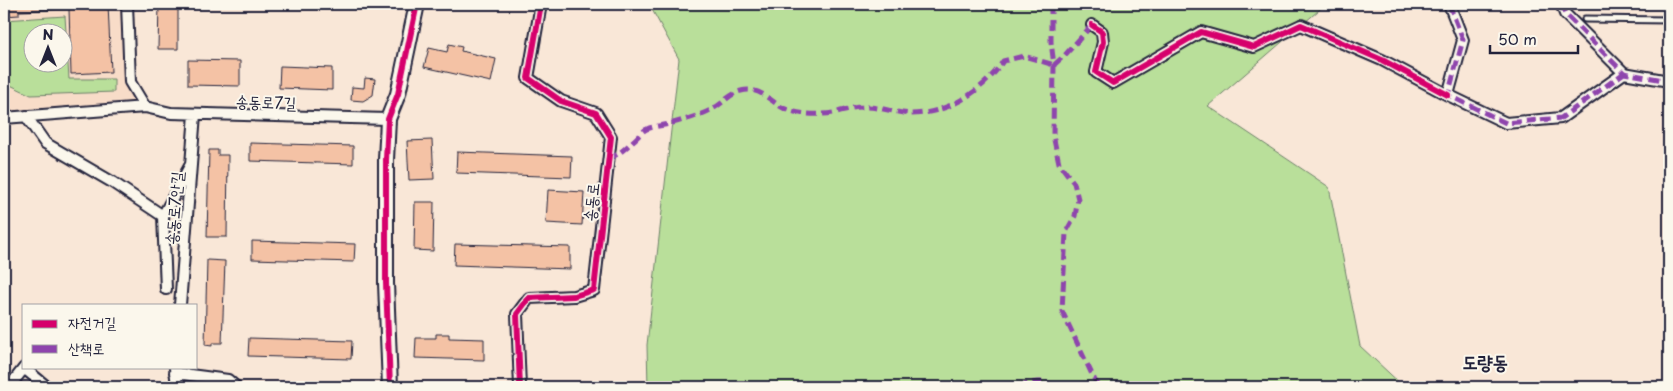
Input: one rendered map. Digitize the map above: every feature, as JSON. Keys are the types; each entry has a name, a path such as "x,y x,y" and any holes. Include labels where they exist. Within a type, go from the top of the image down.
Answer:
{"street":[{"path":"127,4 130,82 145,107"},
{"path":"390,387 386,283 388,119 398,94 417,4"},
{"name":"송동로","path":"520,387 517,314 529,298 574,296 594,290 611,137 596,113 561,101 528,78 541,4"},
{"path":"1448,95 1463,40 1449,4"},
{"path":"1560,4 1565,14 1624,73 1669,81"},
{"path":"1092,25 1102,32 1103,42 1096,72 1113,83 1200,32 1254,47 1300,25 1382,60 1506,123 1562,118 1624,73"},
{"name":"송동로7길","path":"4,118 145,107 171,113 388,119"},
{"name":"송동로7안길","path":"180,304 195,114"},
{"path":"26,116 44,143 112,182 163,216"},
{"path":"166,289 163,216 191,164"},
{"path":"9,387 24,368 47,387"},
{"path":"177,387 175,370 228,380 236,387"}],"lane":[{"path":"1586,19 1669,20"}],"shaded area":[{"path":"4,4 127,4 130,82 145,107 4,118"}],"green space":[{"path":"649,4 1326,4 1208,106 1329,187 1360,346 1404,387 648,387 647,345 679,59"},
{"path":"65,16 65,22 22,22 22,72 69,72 69,79 114,79 114,92 31,95 4,82 4,20"}],"building":[{"path":"4,4 108,4 111,72 71,74 72,22 69,22 69,9 19,11 19,15 4,16"},
{"path":"159,4 178,4 178,49 158,49"},
{"path":"449,44 462,47 461,51 496,59 491,82 424,67 429,48 447,52"},
{"path":"188,60 240,61 240,86 188,85"},
{"path":"280,66 332,68 332,90 279,88"},
{"path":"365,78 375,79 373,95 363,101 351,100 352,87 364,88"},
{"path":"432,140 434,179 409,180 407,141"},
{"path":"250,143 353,146 353,164 250,161"},
{"path":"209,150 218,150 218,155 228,155 227,237 207,237"},
{"path":"457,152 572,156 571,177 456,173"},
{"path":"548,190 584,192 582,225 546,223"},
{"path":"415,202 434,202 433,251 414,250"},
{"path":"252,241 355,244 354,262 252,259"},
{"path":"455,244 570,247 570,269 454,265"},
{"path":"207,260 225,261 222,343 212,343 212,346 205,345"},
{"path":"436,334 449,334 449,338 484,339 484,360 415,358 416,338 436,338"},
{"path":"249,338 352,341 351,359 248,356"}],"marked path":[{"path":"1051,4 1051,42 1054,65 1053,135 1059,163 1074,183 1078,199 1075,216 1066,232 1062,311 1098,387"},
{"path":"1449,4 1463,40 1448,95 1506,123 1561,118 1624,73"},
{"path":"1561,4 1565,14 1624,73 1669,81"},
{"path":"1054,65 1092,25 1095,28"},
{"path":"608,159 621,152 647,129 679,122 704,113 716,107 733,94 741,91 748,90 761,93 778,105 801,113 828,114 868,107 911,114 925,113 938,110 963,99 986,82 1003,61 1024,56 1054,65"},
{"path":"1018,387 1038,382 1051,384 1056,387"}],"cycle path":[{"path":"390,387 386,283 388,119 398,94 417,4"},
{"path":"520,387 517,314 529,298 574,296 594,290 611,137 596,113 561,101 528,78 541,4"},
{"path":"1092,25 1102,32 1103,42 1096,72 1113,83 1201,32 1254,47 1301,25 1382,60 1448,95"}],"district":[{"name":"도량동","path":"1485,361"}]}
